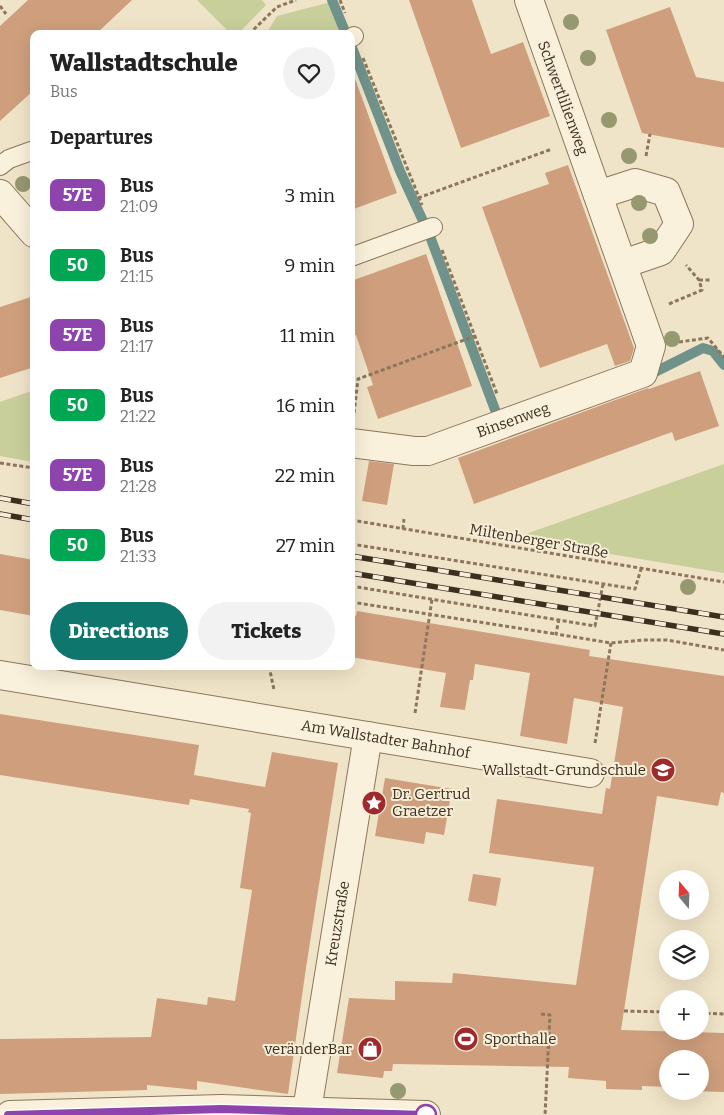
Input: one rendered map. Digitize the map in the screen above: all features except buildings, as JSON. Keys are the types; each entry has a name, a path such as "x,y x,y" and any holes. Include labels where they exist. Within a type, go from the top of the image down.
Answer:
{"street":[{"name":"Schwertlilienweg","path":"529,0 651,346"},
{"path":"598,195 635,183 666,192 679,224 661,251 622,264"},
{"path":"0,194 30,228"},
{"name":"Binsenweg","path":"355,432 414,451 428,451 643,373 651,346"},
{"name":"Am Wallstadter Bahnhof","path":"0,675 590,773"},
{"name":"Kreuzstraße","path":"308,1110 368,736"},
{"path":"10,1115 221,1109 308,1110 426,1115"}],"lane":[{"path":"0,166 9,159 30,151"},
{"path":"355,256 433,227"}],"path":[{"path":"253,30 277,7 296,0"},
{"path":"0,6 6,14"},
{"path":"418,198 578,140"},
{"path":"640,315 702,290 690,269"},
{"path":"698,280 711,280"},
{"path":"355,405 358,379 475,336"},
{"path":"651,346 708,338 724,357"},
{"path":"0,463 30,467"},
{"path":"403,529 404,519"},
{"name":"Miltenberger Straße","path":"355,521 641,570 724,582"},
{"path":"355,545 636,589 641,570"},
{"path":"355,587 595,626 603,584"},
{"path":"410,743 432,599"},
{"path":"355,603 611,643 666,640 724,650"},
{"path":"556,634 559,619"},
{"path":"590,773 611,643"},
{"path":"624,1011 659,1012"},
{"path":"709,1013 724,1014"},
{"path":"541,1014 550,1015 546,1115"}],"green space":[{"path":"197,0 262,0 266,5 242,30 227,30"},
{"path":"331,2 341,30 268,30 277,16"},
{"path":"30,391 30,461 0,456 0,402"},
{"path":"724,464 724,573 514,538"}],"waterway":[{"path":"332,0 344,30"},
{"path":"355,55 400,171 423,221"},
{"path":"431,239 500,423"},
{"path":"645,377 703,348 713,351 724,365"}],"railway":[{"path":"0,498 30,503"},
{"path":"0,514 30,519"},
{"path":"355,557 724,617"},
{"path":"355,574 724,634"}],"bus line":[{"name":"57E","path":"8,1115 221,1109 426,1115"}],"place":[{"name":"Wallstadt-Grundschule","path":"663,770"},
{"name":"Dr. Gertrud Graetzer","path":"374,803"},
{"name":"Sporthalle","path":"466,1039"},
{"name":"veränderBar","path":"370,1049"}]}
